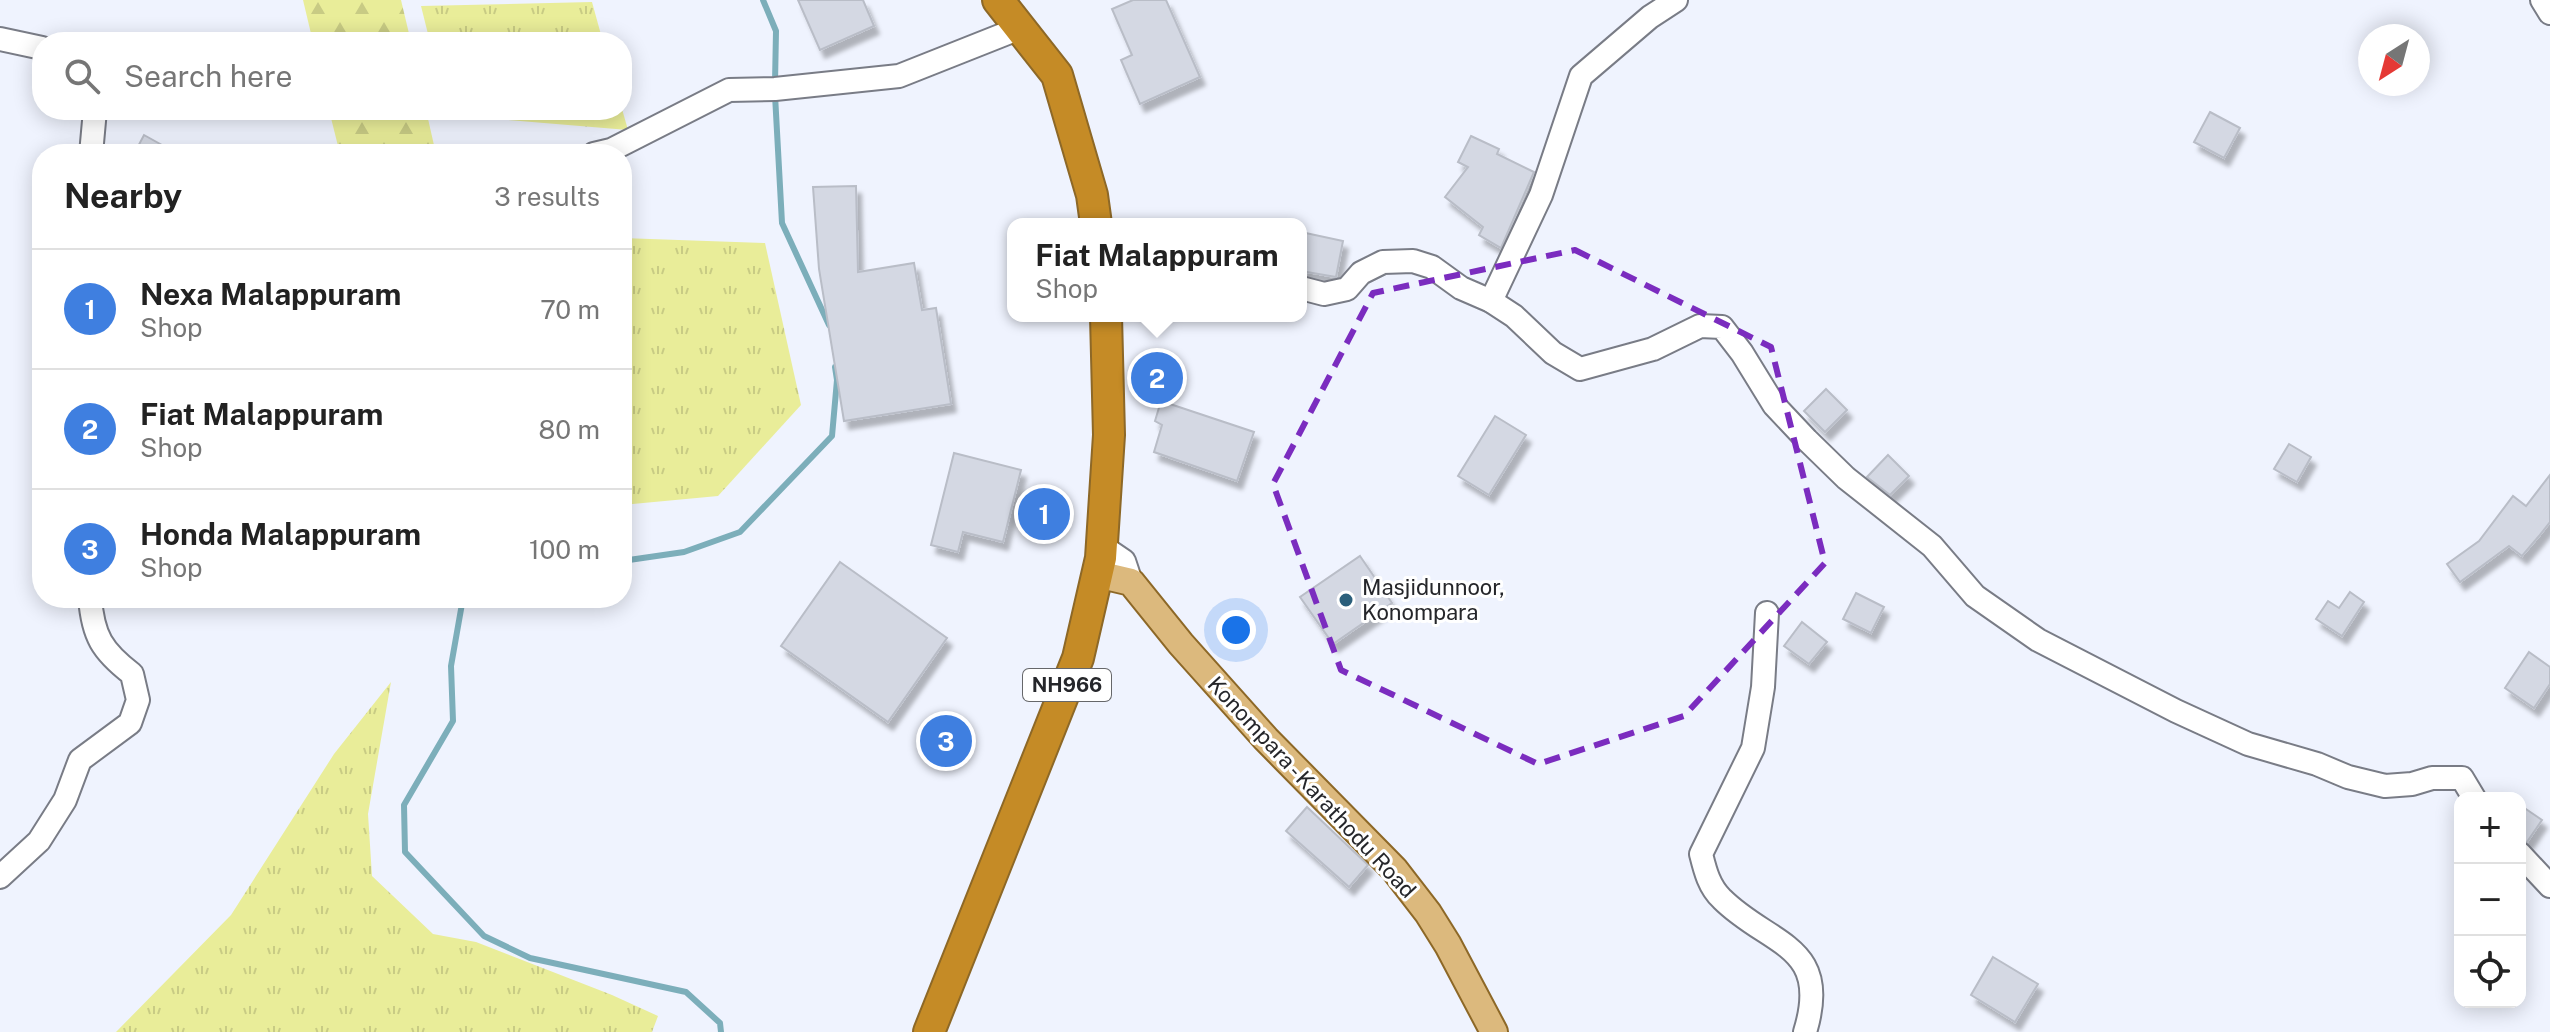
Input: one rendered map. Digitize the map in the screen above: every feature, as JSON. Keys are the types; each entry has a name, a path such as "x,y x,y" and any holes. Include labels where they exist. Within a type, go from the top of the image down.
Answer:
{"highway":[{"path":"998,0 1057,75 1092,195 1095,218"},
{"name":"NH966","path":"929,1032 1078,658 1100,560 1109,435 1106,322"}],"main road":[{"name":"Konompara - Karathodu Road","path":"1100,560 1131,582 1181,644 1266,739 1394,869 1448,945 1494,1032"}],"street":[{"path":"1491,301 1541,195 1581,76 1650,17 1676,0"},
{"path":"2542,0 2550,13"},
{"path":"623,144 729,90 812,86 899,76 1020,28"},
{"path":"0,39 32,46"},
{"path":"92,144 94,120"},
{"path":"1307,290 1324,294 1347,289 1361,273 1383,262 1413,261 1432,267 1461,288 1491,301 1514,316 1553,353 1580,369 1653,349 1700,326 1722,327 1774,405 1807,440 1846,478 1932,546 1975,596 2038,640 2248,744 2385,786 2412,784 2432,778 2462,778 2470,792"},
{"path":"0,877 39,841 65,800 80,760 130,723 138,700 132,674 109,657 92,624 91,608"},
{"path":"1767,613 1763,687 1753,748 1701,854 1708,880 1721,899 1801,957 1808,973 1813,1002 1805,1032"},
{"path":"2526,860 2550,886"}],"highlighted area":[{"path":"1575,250 1771,347 1825,563 1684,716 1538,764 1341,670 1273,484 1373,293"}],"green space":[{"path":"303,0 401,0 409,32 311,32"},
{"path":"592,2 600,32 428,32 421,6"},
{"path":"332,120 428,120 434,144 338,144"},
{"path":"509,120 625,120 628,130"},
{"path":"632,238 765,243 801,405 718,496 632,504"},
{"path":"391,682 368,814 372,876 433,934 476,942 612,995 658,1016 652,1032 116,1032 231,915 334,754"}],"building":[{"path":"798,0 863,0 874,26 820,50"},
{"path":"1133,0 1166,0 1200,77 1140,104 1121,60 1132,55 1112,9"},
{"path":"2210,112 2240,128 2224,158 2194,142"},
{"path":"144,135 160,144 139,144"},
{"path":"1471,136 1499,149 1497,154 1534,172 1501,248 1479,235 1483,227 1445,197 1468,167 1458,162"},
{"path":"856,186 858,272 914,263 922,310 936,308 951,404 844,421 819,269 813,187"},
{"path":"1307,233 1343,241 1336,277 1307,272"},
{"path":"1826,389 1847,410 1825,432 1804,411"},
{"path":"1161,401 1254,432 1237,481 1154,452 1162,425 1155,421"},
{"path":"1495,416 1526,435 1489,495 1458,476"},
{"path":"2289,444 2311,457 2297,482 2274,469"},
{"path":"954,453 1021,470 1003,542 963,532 958,552 931,545"},
{"path":"1888,455 1909,476 1890,495 1867,477"},
{"path":"2550,475 2550,522 2539,536 2522,556 2509,546 2460,582 2447,564 2479,541 2513,496 2526,506"},
{"name":"Masjidunnoor, Konompara","path":"1360,556 1392,603 1333,644 1300,597"},
{"path":"840,562 947,638 888,722 781,646"},
{"path":"2350,592 2364,602 2342,636 2316,619 2328,601 2339,608"},
{"path":"1856,593 1884,607 1871,633 1843,619"},
{"path":"1802,622 1827,642 1809,664 1784,646"},
{"path":"2529,652 2550,667 2550,684 2534,708 2505,688"},
{"path":"1307,807 1368,865 1349,887 1286,831"},
{"path":"2526,809 2542,820 2526,842"},
{"path":"1993,957 2038,984 2015,1022 1971,995"}],"waterway":[{"path":"763,0 776,31 775,83"},
{"path":"775,95 782,223 829,325"},
{"path":"632,560 684,552 740,532 832,436 837,380 835,367"},
{"path":"461,608 451,666 453,721 404,805 405,852 484,936 530,958 686,992 720,1023 721,1032"}],"place":[{"name":"Fiat Malappuram","path":"1157,378"},
{"name":"Nexa Malappuram","path":"1044,514"},
{"name":"Masjidunnoor, Konompara","path":"1346,600"},
{"name":"Honda Malappuram","path":"946,741"}]}
